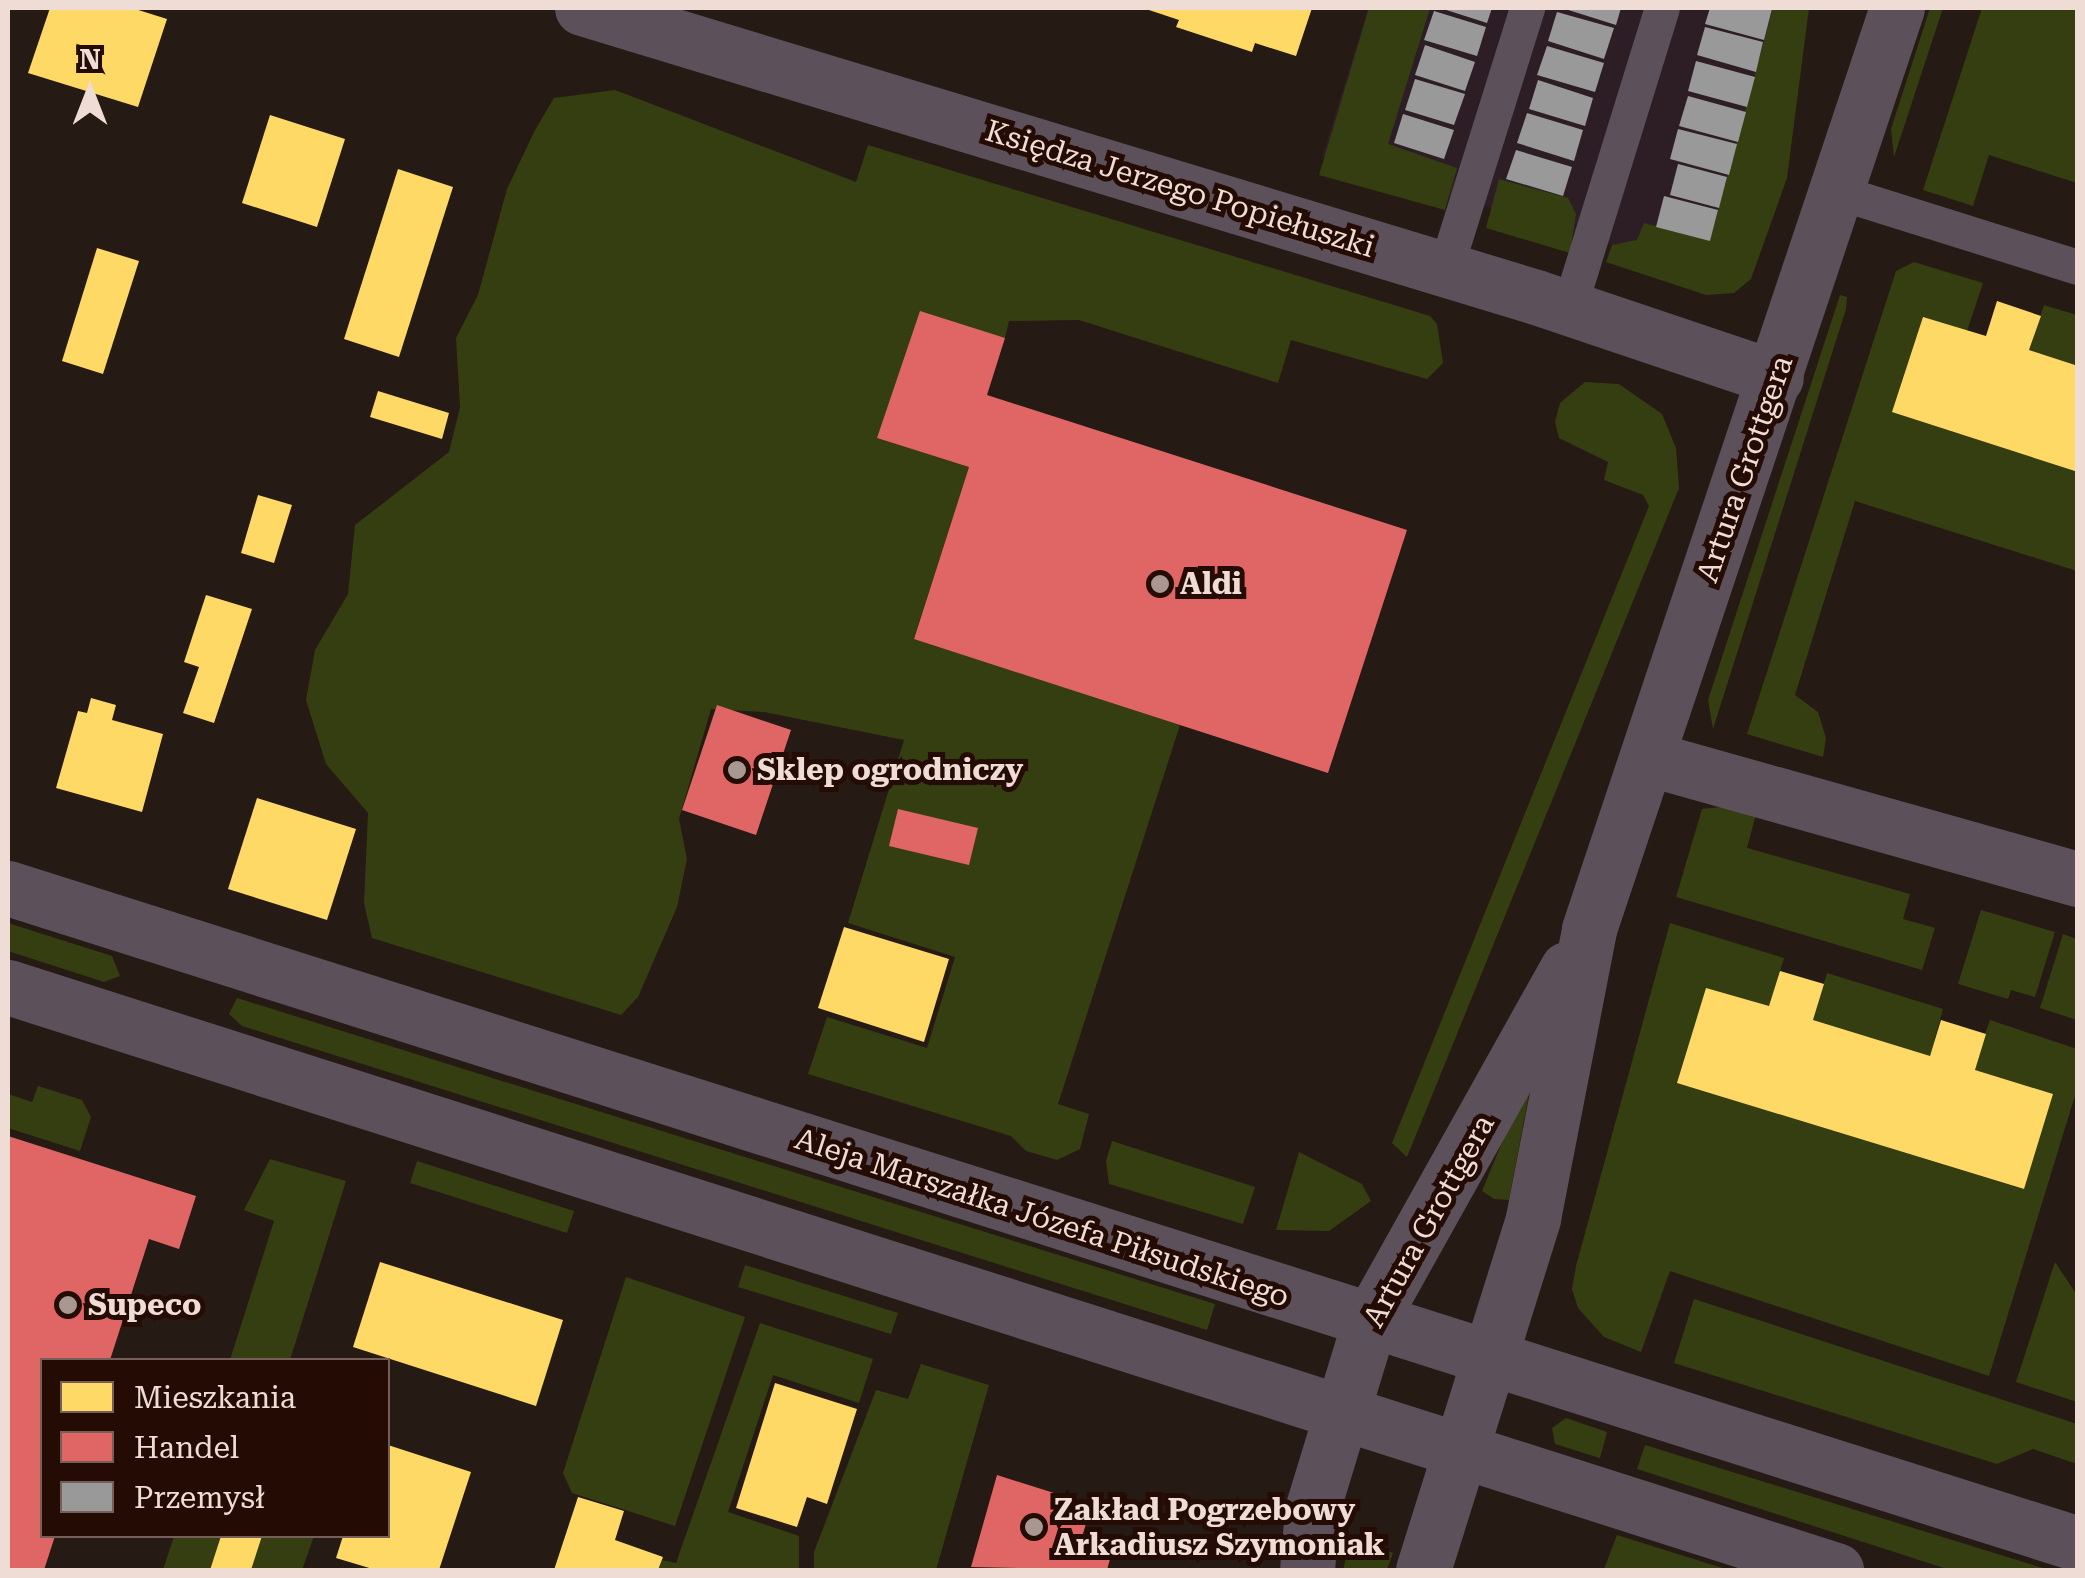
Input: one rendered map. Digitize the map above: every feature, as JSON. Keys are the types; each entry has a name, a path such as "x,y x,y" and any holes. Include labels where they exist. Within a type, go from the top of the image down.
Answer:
{"street":[{"name":"Księdza Jerzego Popiełuszki","path":"582,8 1569,308 1776,378"},
{"name":"Artura Grottgera","path":"1423,1570 1492,1360 1558,1109 1589,929 1897,8"},
{"path":"1647,758 2078,879"},
{"name":"Aleja Marszałka Józefa Piłsudskiego","path":"8,888 2078,1544"},
{"name":"Artura Grottgera","path":"1307,1570 1312,1510 1369,1322 1589,929"},
{"path":"8,988 1836,1570"}],"lane":[{"path":"1446,270 1527,8"},
{"path":"1569,308 1662,8"},
{"path":"1838,192 2078,267"}],"shaded area":[{"path":"1368,8 1793,8 1714,277 1322,156"}],"green space":[{"path":"1369,8 1430,8 1388,144 1457,168 1445,210 1319,175"},
{"path":"1773,8 1809,8 1787,178 1751,279 1734,293 1706,295 1606,262 1612,245 1637,240 1644,223 1710,240"},
{"path":"1930,8 1943,8 1894,157 1891,129"},
{"path":"1982,8 2077,8 2077,183 1989,155 1973,206 1923,190"},
{"path":"615,90 856,182 868,145 1430,316 1437,324 1443,363 1427,379 1291,340 1278,383 1079,320 1009,321 1005,338 877,438 969,467 914,638 1180,725 1058,1104 1089,1114 1080,1149 1057,1160 1026,1151 1011,1136 808,1074 827,1017 927,1048 955,957 848,923 904,740 764,712 711,709 679,819 687,859 677,907 638,997 621,1015 372,938 364,903 368,813 326,764 306,700 315,650 348,594 355,525 449,452 460,407 456,338 478,295 507,189 535,130 554,98"},
{"path":"1499,179 1568,198 1576,214 1570,253 1486,228"},
{"path":"1914,262 1983,283 1967,331 2077,471 2077,571 1855,501 1795,695 1818,712 1826,738 1823,757 1747,734 1896,271"},
{"path":"1840,295 1847,297 1846,309 1713,729 1708,700"},
{"path":"2044,305 2077,315 2077,367 2029,351"},
{"path":"1585,382 1619,384 1662,414 1676,448 1679,488 1407,1157 1392,1143 1649,506 1643,495 1604,480 1608,462 1559,438 1555,422 1560,403"},
{"path":"1721,807 1756,814 1747,848 1910,894 1903,919 1935,928 1922,970 1676,897 1702,809"},
{"path":"1981,910 2055,932 2035,997 2011,990 2008,999 1958,984"},
{"path":"8,923 112,956 120,976 104,982 8,951"},
{"path":"1670,923 1784,958 1769,1007 1679,1083 2023,1189 2052,1094 1974,1070 1990,1020 2077,1049 2077,1089 1989,1376 1670,1271 1641,1352 1604,1337 1578,1308 1572,1289 1576,1266"},
{"path":"2063,934 2077,939 2077,1020 2040,1008"},
{"path":"1827,973 1943,1009 1930,1057 1813,1020"},
{"path":"237,998 1215,1304 1207,1330 242,1026 229,1014"},
{"path":"1535,1062 1509,1200 1494,1199 1482,1191"},
{"path":"38,1086 82,1100 91,1117 80,1151 8,1128 8,1094 32,1102"},
{"path":"1112,1141 1255,1187 1243,1224 1109,1184 1106,1161"},
{"path":"1299,1152 1362,1184 1371,1201 1329,1231 1276,1230"},
{"path":"270,1159 346,1181 291,1358 231,1358 274,1221 244,1210"},
{"path":"417,1161 574,1211 567,1233 410,1183"},
{"path":"2055,1262 2077,1295 2077,1402 2016,1382"},
{"path":"745,1265 898,1313 891,1334 738,1287"},
{"path":"626,1277 745,1317 675,1526 572,1493 563,1473"},
{"path":"1694,1299 2077,1424 2077,1464 2033,1449 1997,1464 1674,1363"},
{"path":"760,1323 873,1359 859,1403 773,1375 728,1512 799,1536 799,1570 658,1570 662,1560 676,1563"},
{"path":"921,1364 989,1385 936,1570 814,1570 814,1552 876,1390 908,1399"},
{"path":"1566,1418 1607,1432 1600,1458 1555,1444 1552,1428"},
{"path":"1645,1445 2049,1570 1950,1570 1637,1469"},
{"path":"1617,1535 1729,1570 1604,1569"},
{"path":"1351,1537 1393,1553 1387,1570 1343,1570"},
{"path":"173,1538 220,1538 210,1570 163,1570"},
{"path":"261,1538 313,1538 302,1570 251,1570"}],"building: Mieszkania":[{"path":"50,8 132,8 167,19 138,107 28,73"},
{"path":"1143,8 1312,8 1296,56 1255,43 1252,52 1176,27 1179,20"},
{"path":"270,115 345,139 317,227 242,203"},
{"path":"398,169 453,187 399,357 344,339"},
{"path":"97,248 139,261 103,374 62,361"},
{"path":"1997,301 2041,316 2029,350 2078,366 2078,472 1892,412 1923,317 1986,336"},
{"path":"378,391 449,413 442,439 370,417"},
{"path":"258,495 292,505 274,563 241,553"},
{"path":"206,595 252,609 214,723 183,713 199,667 184,662"},
{"path":"91,698 116,705 112,720 163,734 142,812 56,788 78,711 87,713"},
{"path":"257,798 356,829 327,920 228,889"},
{"path":"844,927 949,959 924,1042 818,1008"},
{"path":"1780,971 1824,984 1813,1020 1930,1056 1941,1020 1986,1034 1975,1070 2053,1094 2024,1189 1677,1083 1706,988 1769,1006"},
{"path":"380,1262 563,1320 536,1406 353,1347"},
{"path":"775,1383 857,1409 827,1504 807,1497 797,1527 736,1508"},
{"path":"390,1446 471,1472 439,1570 376,1570 336,1558 342,1538 390,1538"},
{"path":"578,1497 624,1511 615,1540 663,1557 658,1570 554,1570"},
{"path":"220,1538 261,1538 251,1570 210,1570"}],"building: Handel":[{"name":"Aldi","path":"920,311 1005,338 987,395 1407,530 1328,773 914,639 969,467 877,438"},
{"name":"Sklep ogrodniczy","path":"717,705 791,730 756,835 682,810"},
{"path":"898,809 978,828 969,865 889,846"},
{"name":"Supeco","path":"8,1136 196,1196 179,1249 149,1239 111,1358 40,1358 40,1538 54,1538 44,1570 8,1570"},
{"name":"Zakład Pogrzebowy Arkadiusz Szymoniak","path":"997,1475 1092,1505 1078,1549 1110,1559 1107,1570 971,1567"}],"building: Przemysł":[{"path":"1440,8 1492,8 1487,23"},
{"path":"1562,8 1621,8 1616,25"},
{"path":"1710,8 1772,9 1764,40 1705,24"},
{"path":"1434,11 1486,27 1477,56 1424,40"},
{"path":"1557,12 1614,28 1604,59 1548,41"},
{"path":"1705,27 1763,42 1756,72 1697,55"},
{"path":"1425,45 1475,62 1465,91 1415,75"},
{"path":"1547,46 1604,63 1595,92 1537,75"},
{"path":"1696,61 1755,77 1747,107 1688,91"},
{"path":"1415,79 1465,94 1454,125 1405,110"},
{"path":"1538,80 1593,98 1585,126 1529,109"},
{"path":"1688,96 1746,112 1738,142 1679,126"},
{"path":"1527,113 1583,130 1574,161 1517,143"},
{"path":"1403,114 1454,130 1444,159 1394,143"},
{"path":"1678,129 1737,144 1729,175 1670,159"},
{"path":"1516,150 1572,167 1563,196 1506,179"},
{"path":"1678,164 1727,177 1719,208 1670,195"},
{"path":"1664,196 1718,210 1710,241 1656,227"}],"place":[{"name":"Aldi","path":"1160,584"},
{"name":"Sklep ogrodniczy","path":"737,770"},
{"name":"Supeco","path":"68,1305"},
{"name":"Zakład Pogrzebowy Arkadiusz Szymoniak","path":"1034,1527"}]}
